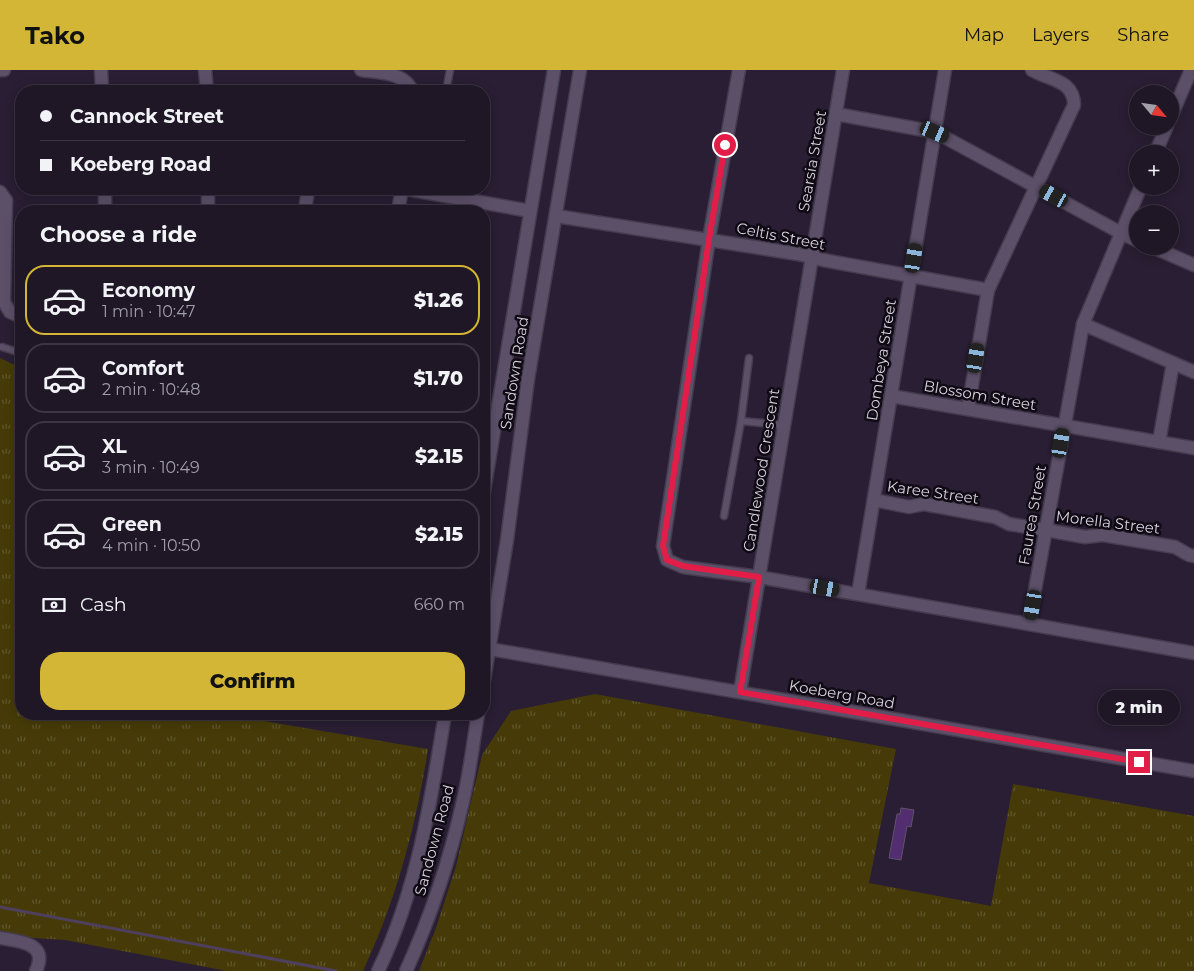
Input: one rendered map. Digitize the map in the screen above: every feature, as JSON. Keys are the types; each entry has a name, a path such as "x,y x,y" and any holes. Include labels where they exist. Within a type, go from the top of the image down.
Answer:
{"street":[{"path":"101,70 102,85"},
{"path":"205,70 206,85"},
{"path":"361,70 400,78 409,85"},
{"name":"Sandown Road","path":"490,454 554,70"},
{"name":"Sandown Road","path":"490,634 507,540 528,379 580,70"},
{"path":"738,70 709,239 663,546 667,560 683,566 759,577 1194,653"},
{"name":"Searsia Street","path":"812,258 843,70"},
{"name":"Dombeya Street","path":"858,594 946,70"},
{"path":"968,408 988,290 1074,105 1074,97 1066,85 1032,70"},
{"path":"1179,98 1191,70"},
{"path":"836,114 935,132 1129,237"},
{"path":"0,192 6,200 4,302 10,312 15,314"},
{"path":"440,195 530,211"},
{"name":"Faurea Street","path":"1029,623 1083,324 1137,195"},
{"name":"Celtis Street","path":"556,216 709,239 988,290"},
{"path":"1171,255 1194,265"},
{"name":"Candlewood Crescent","path":"740,692 812,258"},
{"path":"1083,324 1194,372"},
{"path":"1159,442 1173,363"},
{"name":"Blossom Street","path":"891,396 1194,448"},
{"name":"Karee Street","path":"874,500 909,507 924,504 995,517 1009,524 1046,530"},
{"name":"Morella Street","path":"1046,530 1085,537 1103,535 1175,547 1194,556"},
{"name":"Koeberg Road","path":"490,649 1194,772"},
{"name":"Sandown Road","path":"378,971 414,872 431,797 444,720"},
{"name":"Sandown Road","path":"406,971 422,935 447,866 464,799 477,720"},
{"path":"0,938 26,942 34,948 39,960 36,971"}],"lane":[{"path":"447,85 450,70"},
{"path":"2,347 15,351"},
{"path":"724,516 741,421 749,358"},
{"path":"741,421 784,426"}],"green space":[{"path":"0,358 15,365 15,720 259,720 428,749 411,835 403,863 375,945 363,971 227,971 65,940 33,938 0,932"},
{"path":"595,694 896,749 869,883 991,906 1013,784 1194,816 1194,971 419,971 436,928 456,866 482,755 511,711"}],"building":[{"path":"901,808 914,810 911,827 907,826 901,860 889,858 897,814 900,814"}],"waterway":[{"path":"0,907 336,971"}],"route":[{"path":"725,145 663,536 663,546 667,560 683,566 759,577 740,692 1139,762"}]}
